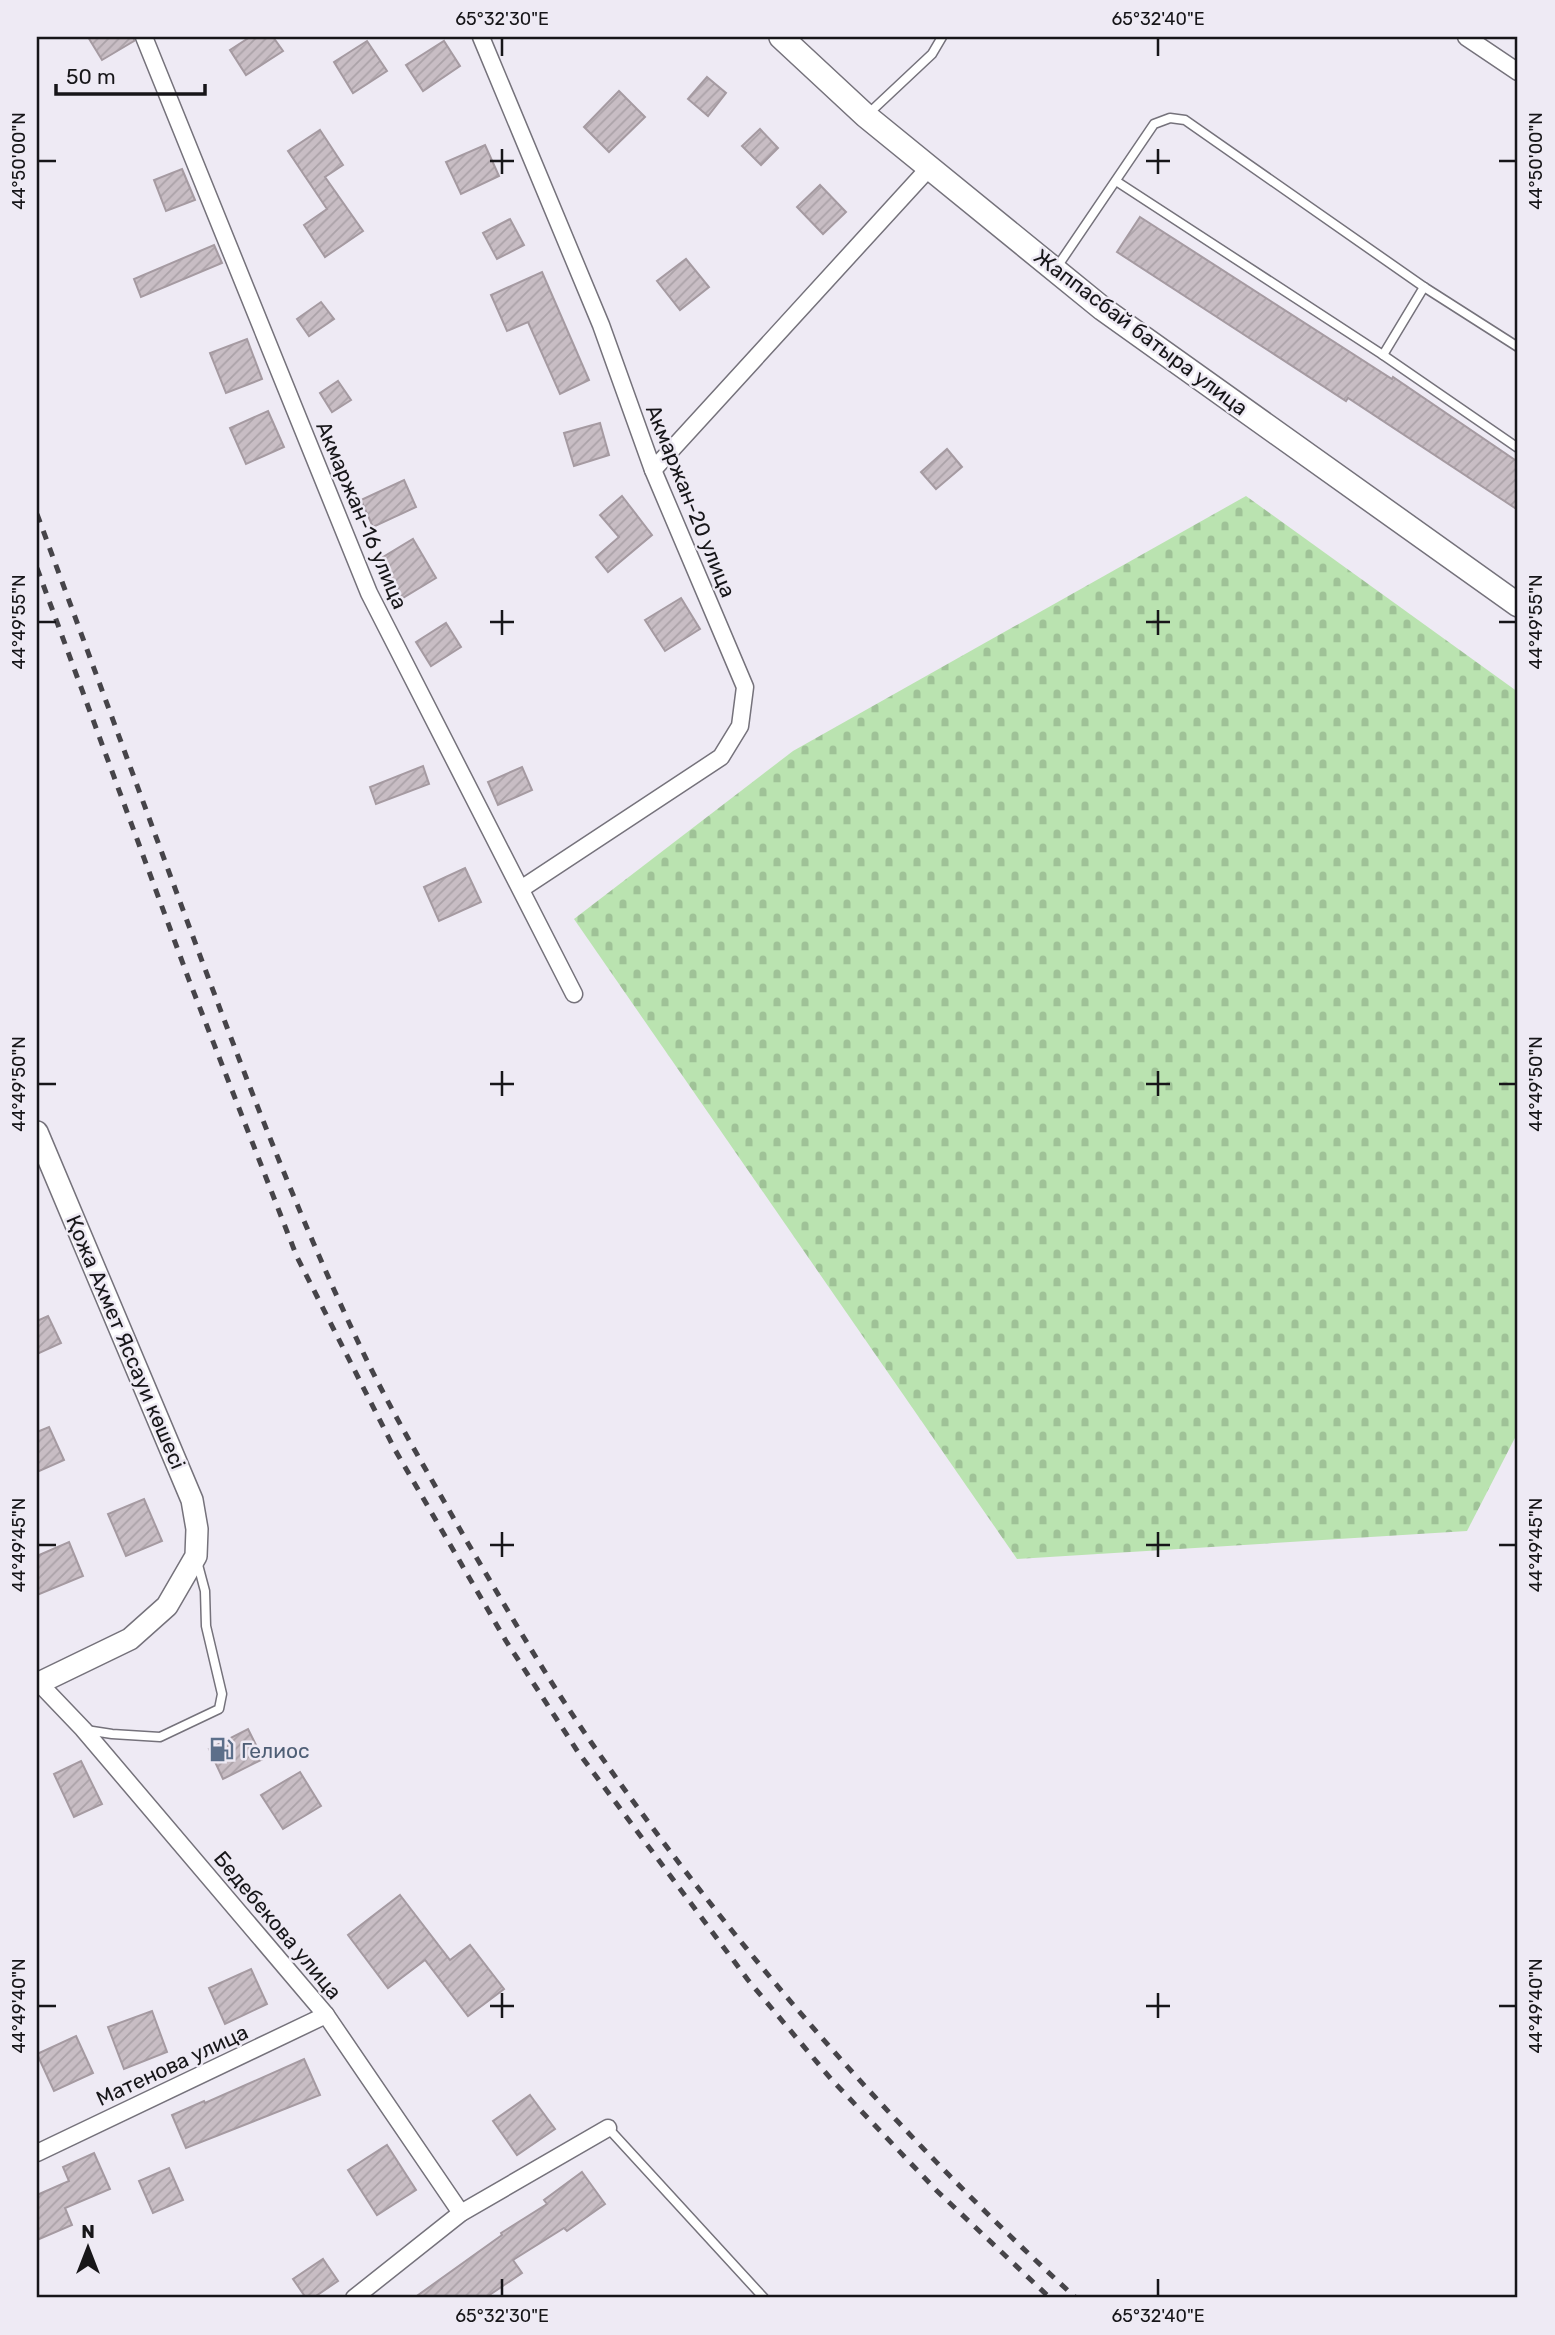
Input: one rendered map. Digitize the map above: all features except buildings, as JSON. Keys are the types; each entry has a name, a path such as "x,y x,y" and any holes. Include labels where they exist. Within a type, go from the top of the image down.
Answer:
{"main road":[{"name":"Жаппасбай батыра улица","path":"781,37 866,116 1103,309 1518,605"}],"street":[{"name":"Акмаржан-16 улица","path":"144,37 369,593 575,994"},
{"name":"Акмаржан-20 улица","path":"481,37 601,325 653,470 745,687 740,726 721,757 521,890"},
{"path":"1472,39 1518,72"},
{"path":"653,470 929,168"},
{"name":"Қожа Ахмет Яссауи көшесі","path":"37,1132 192,1500 197,1529 196,1556"},
{"path":"38,1684 130,1639 167,1606 196,1556"},
{"name":"Бедебекова улица","path":"38,1684 83,1729 326,2015 461,2213"},
{"name":"Матенова улица","path":"37,2153 326,2015"},
{"path":"354,2298 461,2213 608,2129"}],"lane":[{"path":"866,116 932,54 942,37"},
{"path":"1055,270 1154,124 1170,118 1185,120 1424,287 1518,348"},
{"path":"1116,181 1383,355 1518,448"},
{"path":"1383,355 1424,287"},
{"path":"83,1729 160,1737 219,1710 222,1694 206,1626 205,1591 196,1556"},
{"path":"608,2129 764,2298"}],"green space":[{"path":"1246,496 1518,692 1518,1432 1467,1531 1017,1559 574,919 793,751"}],"railway":[{"path":"37,514 206,972 290,1188 372,1371 466,1540 576,1720 702,1893 819,2035 881,2103 944,2170 1076,2298"},
{"path":"37,568 189,980 297,1257 394,1448 506,1641 578,1752 748,1980 831,2079 937,2191 1050,2298"}],"place":[{"name":"Гелиос","path":"221,1750"}]}
